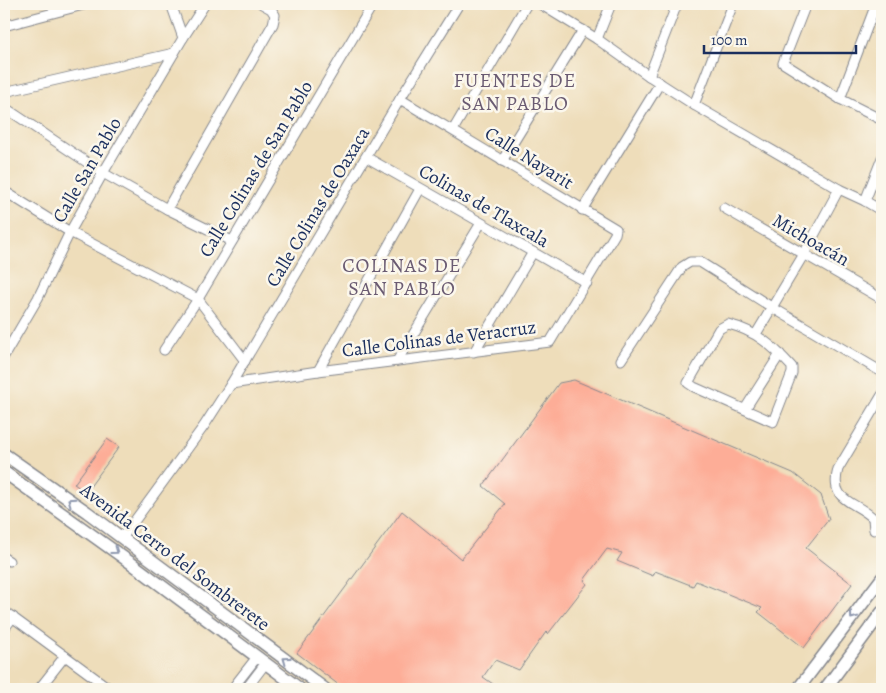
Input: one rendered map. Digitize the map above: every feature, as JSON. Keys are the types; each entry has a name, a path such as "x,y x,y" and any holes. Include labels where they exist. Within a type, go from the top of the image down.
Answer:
{"main road":[{"name":"Avenida Cerro del Sombrerete","path":"4,454 122,538 325,689"},
{"name":"Avenida Cerro del Sombrerete","path":"4,472 131,563 300,689"},
{"path":"798,689 882,578"},
{"path":"825,689 882,612"}],"street":[{"path":"4,26 87,4"},
{"path":"171,4 183,38"},
{"name":"Calle San Pablo","path":"4,356 38,298 70,232 103,173 205,4"},
{"path":"167,209 273,24 276,16 272,9 262,4"},
{"name":"Calle Colinas de San Pablo","path":"164,350 198,299 373,4"},
{"name":"Calle Colinas de Oaxaca","path":"122,538 204,426 246,361 400,99 459,4"},
{"path":"453,130 527,4"},
{"path":"540,4 597,39 649,76 694,104 882,212"},
{"path":"597,39 611,4"},
{"path":"649,76 677,4"},
{"path":"694,104 733,4"},
{"path":"806,4 783,63 840,99 882,120"},
{"path":"840,99 876,4"},
{"path":"502,161 583,30"},
{"path":"4,92 174,53"},
{"path":"582,210 660,83"},
{"name":"Calle Nayarit","path":"400,99 616,229"},
{"path":"4,107 103,173 167,209 232,241"},
{"name":"Colinas de Tlaxcala","path":"366,157 587,283"},
{"path":"865,201 882,158"},
{"path":"318,371 420,188"},
{"path":"756,334 804,254 839,189"},
{"path":"4,191 70,232 198,299 246,361"},
{"name":"Michoacán","path":"724,208 882,299"},
{"path":"397,361 481,224"},
{"name":"Calle Colinas de Veracruz","path":"231,384 318,371 550,342 587,283 616,229"},
{"path":"474,352 533,252"},
{"path":"621,360 682,267 690,262 700,262 773,308 882,372"},
{"path":"728,324 756,334 780,354 792,367 792,373 773,422 688,383 719,329 728,324"},
{"path":"745,409 780,354"},
{"path":"874,530 872,518 836,491 835,480 842,460 882,395"},
{"path":"4,611 110,689"},
{"path":"4,629 13,617"},
{"path":"40,689 65,656"},
{"path":"232,689 261,660"},
{"path":"246,689 261,660"}],"building":[{"path":"574,380 793,473 821,495 829,519 806,548 852,584 804,648 758,612 762,608 696,581 693,586 655,571 653,576 617,561 622,553 607,549 584,580 587,584 548,634 546,632 519,670 495,660 483,677 500,689 344,689 297,653 402,511 461,559 505,504 483,486 559,383"},
{"path":"107,439 119,447 86,492 74,484"}],"district":[{"name":"FUENTES DE SAN PABLO","path":"515,92"},
{"name":"COLINAS DE SAN PABLO","path":"402,276"}]}
